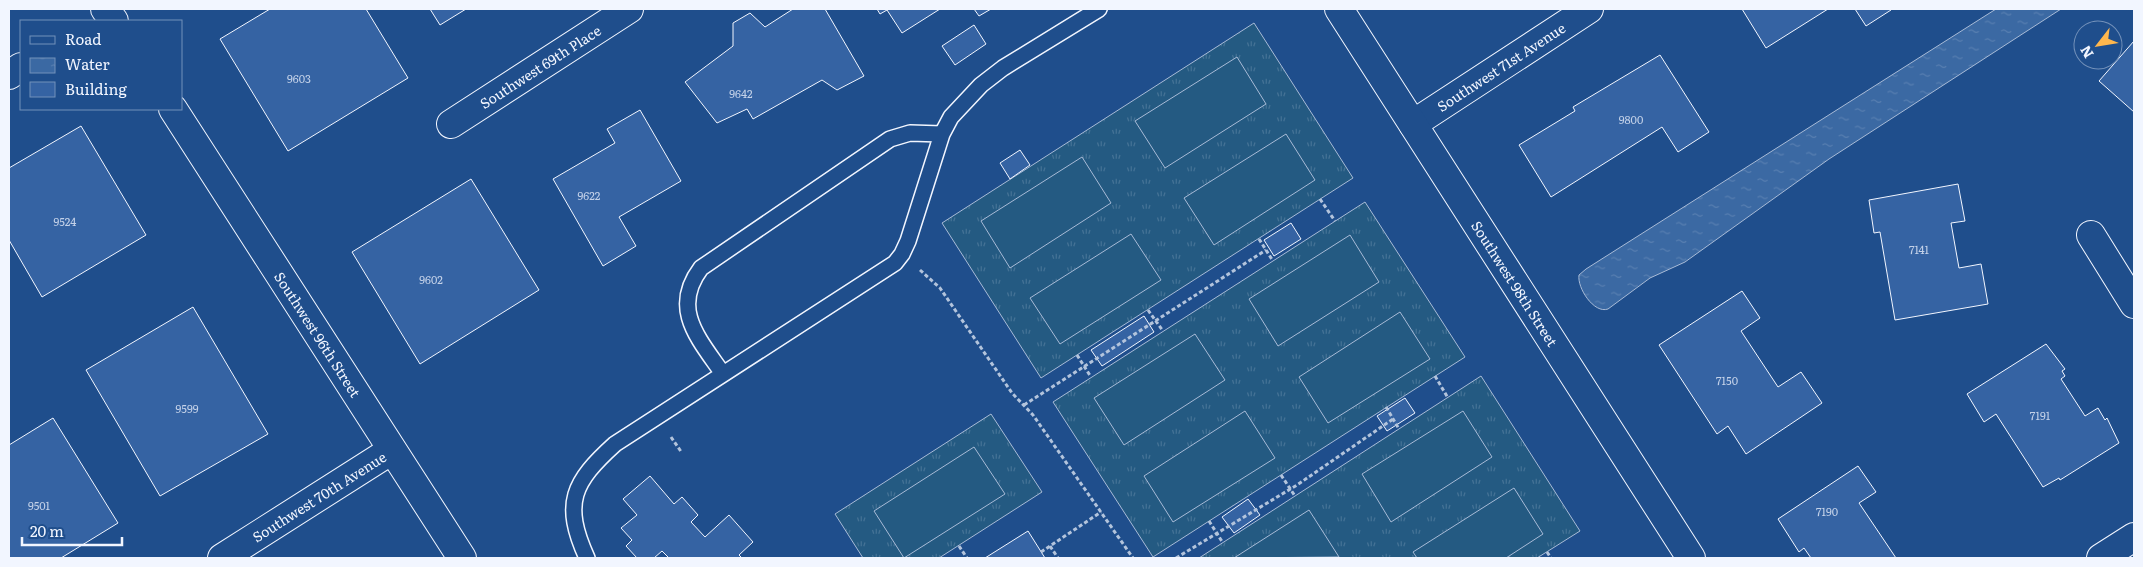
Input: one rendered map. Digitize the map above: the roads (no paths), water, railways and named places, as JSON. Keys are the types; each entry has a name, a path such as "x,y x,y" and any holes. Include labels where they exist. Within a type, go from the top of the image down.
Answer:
{"street":[{"name":"Southwest 69th Place","path":"451,124 629,9"},
{"name":"Southwest 98th Street","path":"1339,9 1691,558"},
{"name":"Southwest 71st Avenue","path":"1413,124 1590,9"},
{"path":"9,75 20,68"},
{"name":"Southwest 96th Street","path":"174,110 462,558"},
{"path":"2091,235 2134,304"},
{"name":"Southwest 70th Avenue","path":"222,558 392,450"},
{"path":"2101,558 2134,537"}],"lane":[{"path":"587,558 576,528 574,508 578,486 584,474 615,444 895,263 908,241 942,134 951,117 981,85 1100,9"},
{"path":"723,374 696,334 686,308 692,279 701,268 890,139 910,133 942,134"}],"water":[{"path":"1996,9 2061,9 1829,159 1685,262 1650,278 1608,309 1597,308 1588,299 1579,280 1579,275 1586,269"}]}
